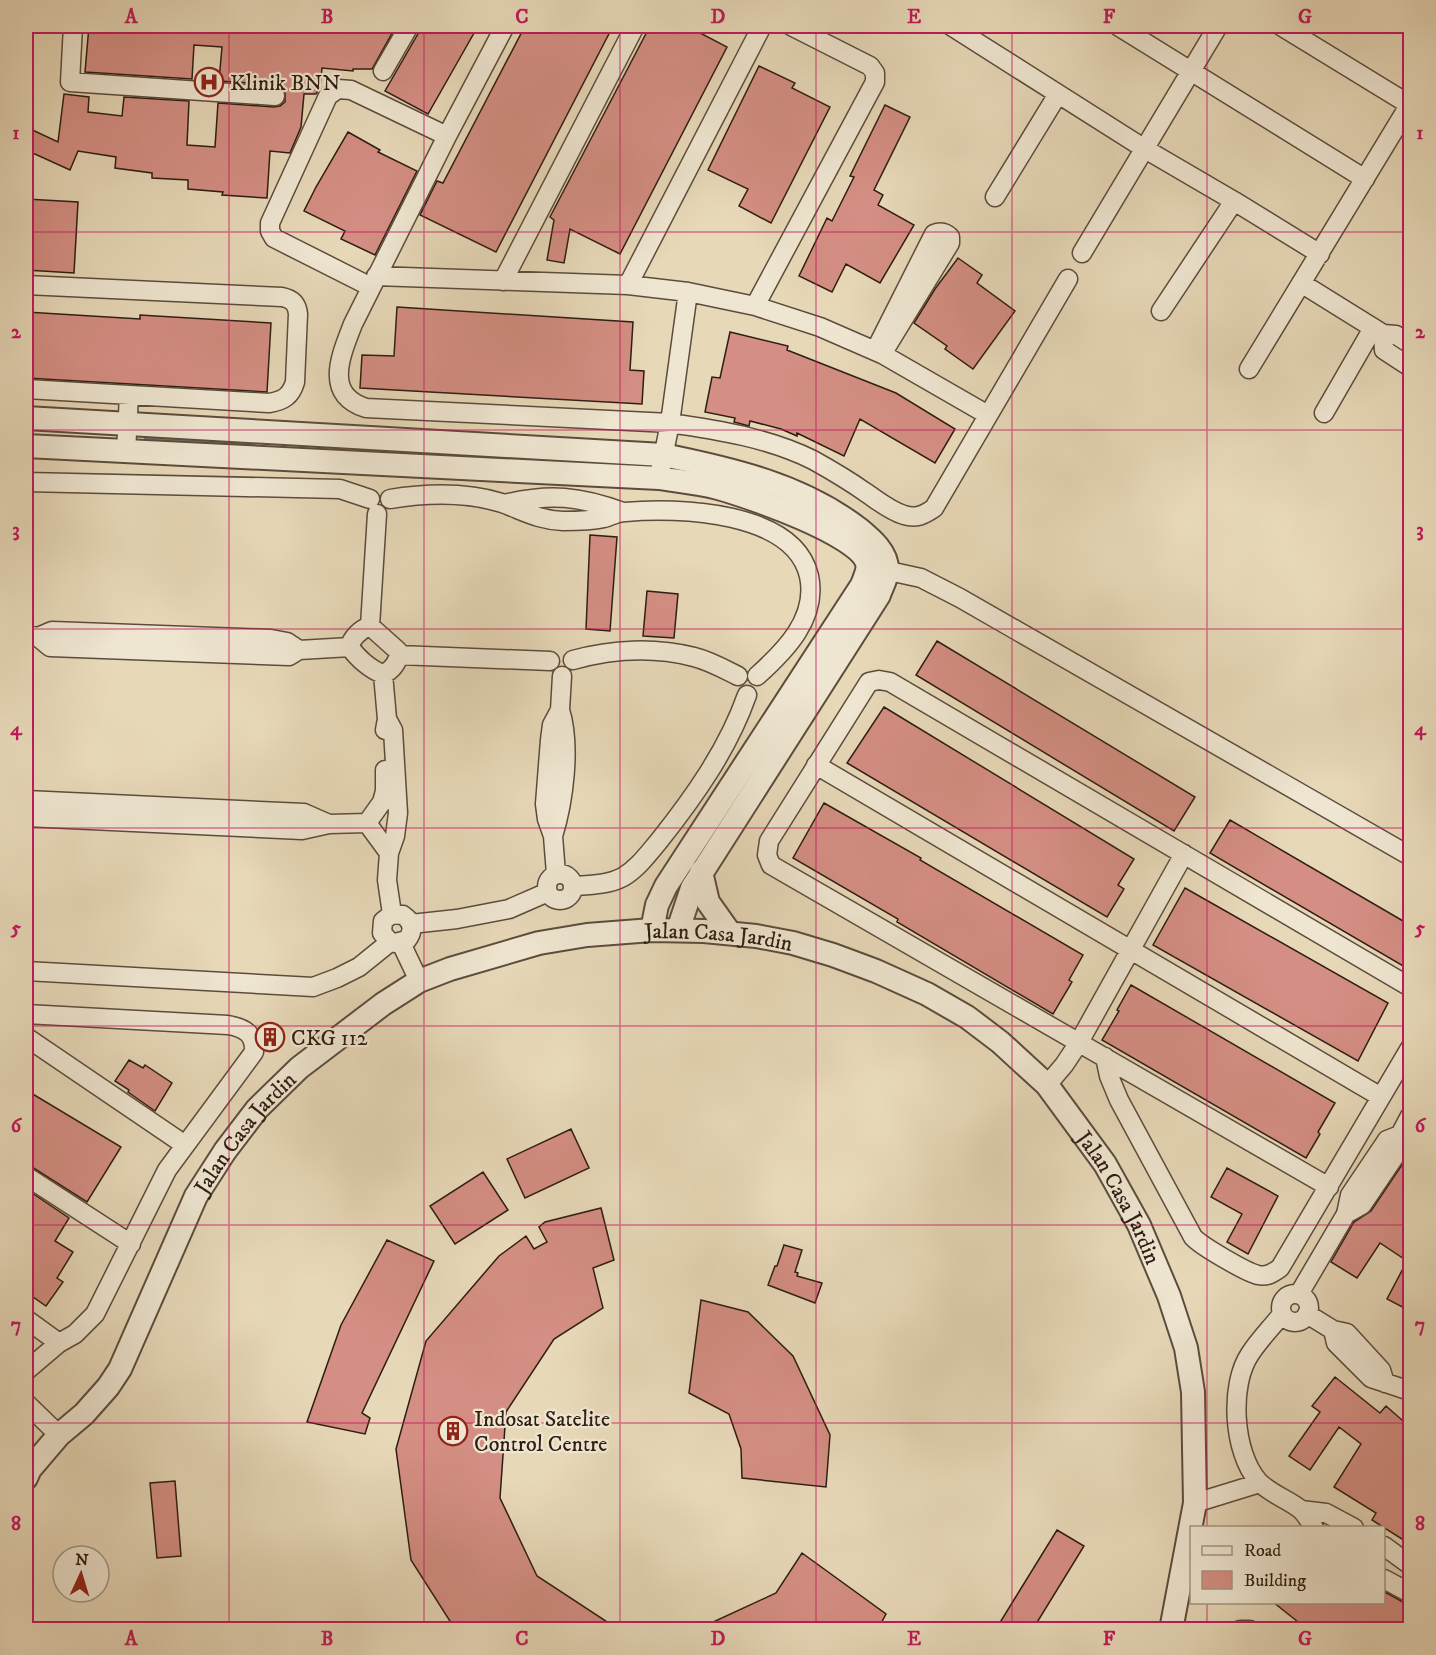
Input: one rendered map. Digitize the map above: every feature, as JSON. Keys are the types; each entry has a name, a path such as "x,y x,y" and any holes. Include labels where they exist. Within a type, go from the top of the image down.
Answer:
{"street":[{"path":"73,26 70,81 275,96"},
{"path":"383,71 409,26"},
{"path":"505,26 353,324 340,363 339,375 340,388 353,404 366,408 670,423 739,435 789,451 831,470 895,512 917,517 934,508 1068,279"},
{"path":"503,281 635,26"},
{"path":"628,285 762,26"},
{"path":"755,306 875,82 875,73 870,66 791,26"},
{"path":"951,26 1145,149 1320,254"},
{"path":"1118,26 1365,179"},
{"path":"1082,253 1218,26"},
{"path":"1249,369 1410,105 1281,26"},
{"path":"447,136 351,90 338,89 328,96 270,223 270,231 274,238 373,281 503,281 628,285 688,292 755,306 820,327 879,353 988,415"},
{"path":"995,197 1058,94"},
{"path":"1161,311 1234,201"},
{"path":"946,233 950,237 950,243 879,353 934,234 946,233"},
{"path":"1302,283 1378,331 1396,334 1410,344"},
{"path":"26,285 282,297 294,301 297,306 295,382 287,397 279,401 269,403 26,389"},
{"path":"659,478 670,423 688,292"},
{"path":"1378,331 1384,350 1410,367"},
{"path":"1324,413 1378,331"},
{"path":"126,452 129,395"},
{"path":"26,418 663,455 771,482 811,499 843,517 874,541 882,554 878,568 879,595 701,872 686,902 678,930"},
{"path":"26,446 659,478 718,488 765,503 803,519 857,549 867,561 878,568 921,578 960,598 1410,856"},
{"path":"26,482 339,489 374,507"},
{"path":"370,626 374,507 380,493 390,499 450,494 487,499 505,504 525,514 561,521 602,518 623,512 674,510 723,516 768,531 795,548 808,572 810,585 808,602 794,639 784,652 757,676"},
{"path":"652,930 657,905 666,886 862,585 878,568"},
{"path":"370,626 351,640 350,647 376,671 384,674"},
{"path":"370,626 396,647 399,655"},
{"path":"32,636 52,631 271,639 287,642 299,650 350,647"},
{"path":"399,655 549,661 556,653 561,652 570,656 560,710 565,725 565,741 562,804 553,836 556,874"},
{"path":"568,668 594,654 672,653 696,657 738,676"},
{"path":"384,674 390,670 399,655"},
{"path":"748,671 757,676 759,687 752,694 742,694 735,686 738,676 748,671"},
{"path":"367,823 382,802 385,791 387,719 384,674"},
{"path":"1329,1187 771,865 767,855 769,841 869,682 879,680 890,682 1410,987"},
{"path":"573,886 594,885 620,878 639,865 674,822 702,782 726,743 747,695"},
{"path":"387,719 393,730 398,813 395,836 389,853 387,880 392,914"},
{"path":"816,765 1131,948 1381,1097"},
{"path":"26,800 304,813 329,824"},
{"path":"26,818 302,830 329,824 367,823"},
{"path":"367,823 389,853"},
{"path":"1047,1085 1078,1044 1184,854"},
{"path":"701,872 708,902 730,933"},
{"path":"561,873 570,877 573,886 570,896 566,899 555,899 548,892 547,884 556,874 561,873"},
{"path":"411,924 457,919 509,909 548,892"},
{"path":"26,971 313,987 359,967 396,942 410,935 411,924 403,915 392,914 383,921 382,933 396,942 419,981"},
{"name":"Jalan Casa Jardin","path":"26,1479 30,1470 59,1435 84,1414 120,1370 196,1196 225,1151 257,1109 299,1068 383,1004 419,981 450,969 539,943 587,935 678,930 730,933 774,940 833,955 876,971 927,994 967,1017 1000,1042 1047,1085 1105,1164 1139,1225 1169,1296 1186,1348 1193,1392 1195,1503 1191,1526"},
{"path":"26,1014 228,1026 241,1028 250,1033 255,1043 254,1052 167,1170 95,1314 75,1334 59,1343 26,1371"},
{"path":"26,1037 185,1145"},
{"path":"1105,1057 1109,1076 1137,1136 1193,1237 1201,1245 1259,1276 1271,1275 1280,1268 1410,1048"},
{"path":"1299,1294 1346,1214 1362,1205 1399,1150 1400,1135 1410,1116"},
{"path":"26,1176 131,1244"},
{"path":"1293,1294 1299,1294 1308,1302 1307,1314 1300,1321 1295,1322 1285,1318 1281,1309 1284,1299 1293,1294"},
{"path":"1282,1314 1250,1354 1241,1371 1237,1400 1237,1426 1242,1450 1250,1469 1260,1483 1301,1510 1313,1526"},
{"path":"1307,1314 1333,1330 1336,1343 1371,1378 1410,1391"},
{"path":"26,1319 59,1343"},
{"path":"26,1403 59,1435"},
{"path":"1195,1503 1260,1483"},
{"path":"1301,1510 1326,1513 1352,1526"},
{"name":"Jalan Casa Jardin","path":"1172,1629 1190,1530"},
{"path":"1385,1547 1410,1565"},
{"path":"1385,1580 1410,1593"},
{"path":"1240,1629 1250,1629"}],"building":[{"path":"89,26 396,26 372,69 353,69 353,71 322,68 320,88 316,94 304,94 301,127 290,153 270,151 267,198 222,195 223,192 188,189 188,180 152,178 152,173 115,168 116,157 78,151 70,170 26,150 26,127 58,142 64,94 89,97 88,112 122,116 124,97 189,101 187,145 215,147 218,103 274,107 285,102 285,92 276,85 219,81 222,47 194,45 192,79 85,72"},
{"path":"420,26 478,26 428,114 385,91 419,32"},
{"path":"525,26 613,26 496,252 420,215 437,181 443,183"},
{"path":"650,26 687,26 727,47 620,254 570,229 564,263 547,260 554,220 550,217"},
{"path":"759,66 795,83 792,88 830,107 771,223 739,206 748,189 708,170"},
{"path":"885,105 910,117 874,190 883,195 878,205 914,225 880,283 846,264 832,292 799,276 827,218 832,221 854,177 850,176"},
{"path":"348,132 380,150 378,152 417,171 375,255 341,239 345,231 304,211"},
{"path":"26,199 78,202 74,273 26,270"},
{"path":"958,258 982,275 977,283 1015,311 973,369 945,349 947,346 914,323"},
{"path":"397,307 633,322 630,370 644,371 642,404 360,388 362,355 394,356"},
{"path":"26,312 140,319 140,315 271,323 267,392 26,378"},
{"path":"730,332 788,346 787,350 896,393 955,429 935,463 860,419 844,456 797,433 797,436 781,429 750,421 749,426 734,422 735,418 705,412 712,377 720,378"},
{"path":"590,535 617,537 610,631 586,629"},
{"path":"647,591 678,594 674,638 643,636"},
{"path":"937,641 1195,797 1174,831 916,675"},
{"path":"884,707 1134,859 1118,885 1124,889 1107,917 847,763"},
{"path":"824,803 1083,955 1069,980 1072,982 1053,1014 793,858"},
{"path":"1230,820 1410,925 1410,970 1210,853"},
{"path":"1185,888 1388,1003 1358,1061 1153,945"},
{"path":"1131,985 1335,1103 1306,1158 1102,1040"},
{"path":"129,1060 143,1068 145,1065 172,1083 155,1111 115,1081"},
{"path":"26,1090 121,1147 87,1202 26,1165"},
{"path":"571,1129 589,1168 525,1198 507,1159"},
{"path":"1410,1147 1410,1311 1387,1299 1407,1261 1380,1243 1357,1278 1331,1262 1354,1222 1371,1211 1408,1156"},
{"path":"1227,1168 1278,1196 1248,1254 1227,1242 1242,1214 1211,1197"},
{"path":"483,1172 508,1210 455,1244 430,1206"},
{"path":"26,1189 69,1218 55,1241 73,1252 57,1278 63,1282 46,1306 26,1292"},
{"name":"Indosat Satelite Control Centre","path":"601,1208 614,1260 593,1268 603,1308 554,1339 506,1412 500,1498 537,1576 618,1629 455,1629 411,1560 396,1449 426,1341 499,1256 526,1236 534,1249 547,1242 539,1227 545,1222"},
{"path":"387,1240 434,1261 362,1413 370,1418 365,1434 307,1422 341,1325"},
{"path":"784,1245 802,1250 795,1272 798,1273 797,1276 822,1283 815,1303 768,1285"},
{"path":"701,1300 748,1312 793,1356 830,1435 826,1487 742,1478 741,1449 729,1414 689,1393"},
{"path":"1335,1377 1380,1413 1386,1406 1410,1427 1410,1533 1405,1541 1385,1528 1385,1526 1372,1520 1376,1513 1334,1487 1361,1444 1339,1427 1310,1470 1289,1456 1320,1412 1312,1406"},
{"path":"175,1481 181,1556 157,1558 150,1483"},
{"path":"1057,1530 1084,1546 1033,1629 996,1629"},
{"path":"802,1553 886,1614 878,1629 698,1629 776,1593"},
{"path":"1385,1592 1410,1606 1410,1629 1307,1629 1276,1604 1385,1604"}],"waterway":[{"path":"146,437 256,447"},
{"path":"490,458 650,466"}],"place":[{"name":"Klinik BNN","path":"209,82"},
{"name":"CKG 112","path":"270,1037"},
{"name":"Indosat Satelite Control Centre","path":"453,1431"}]}
